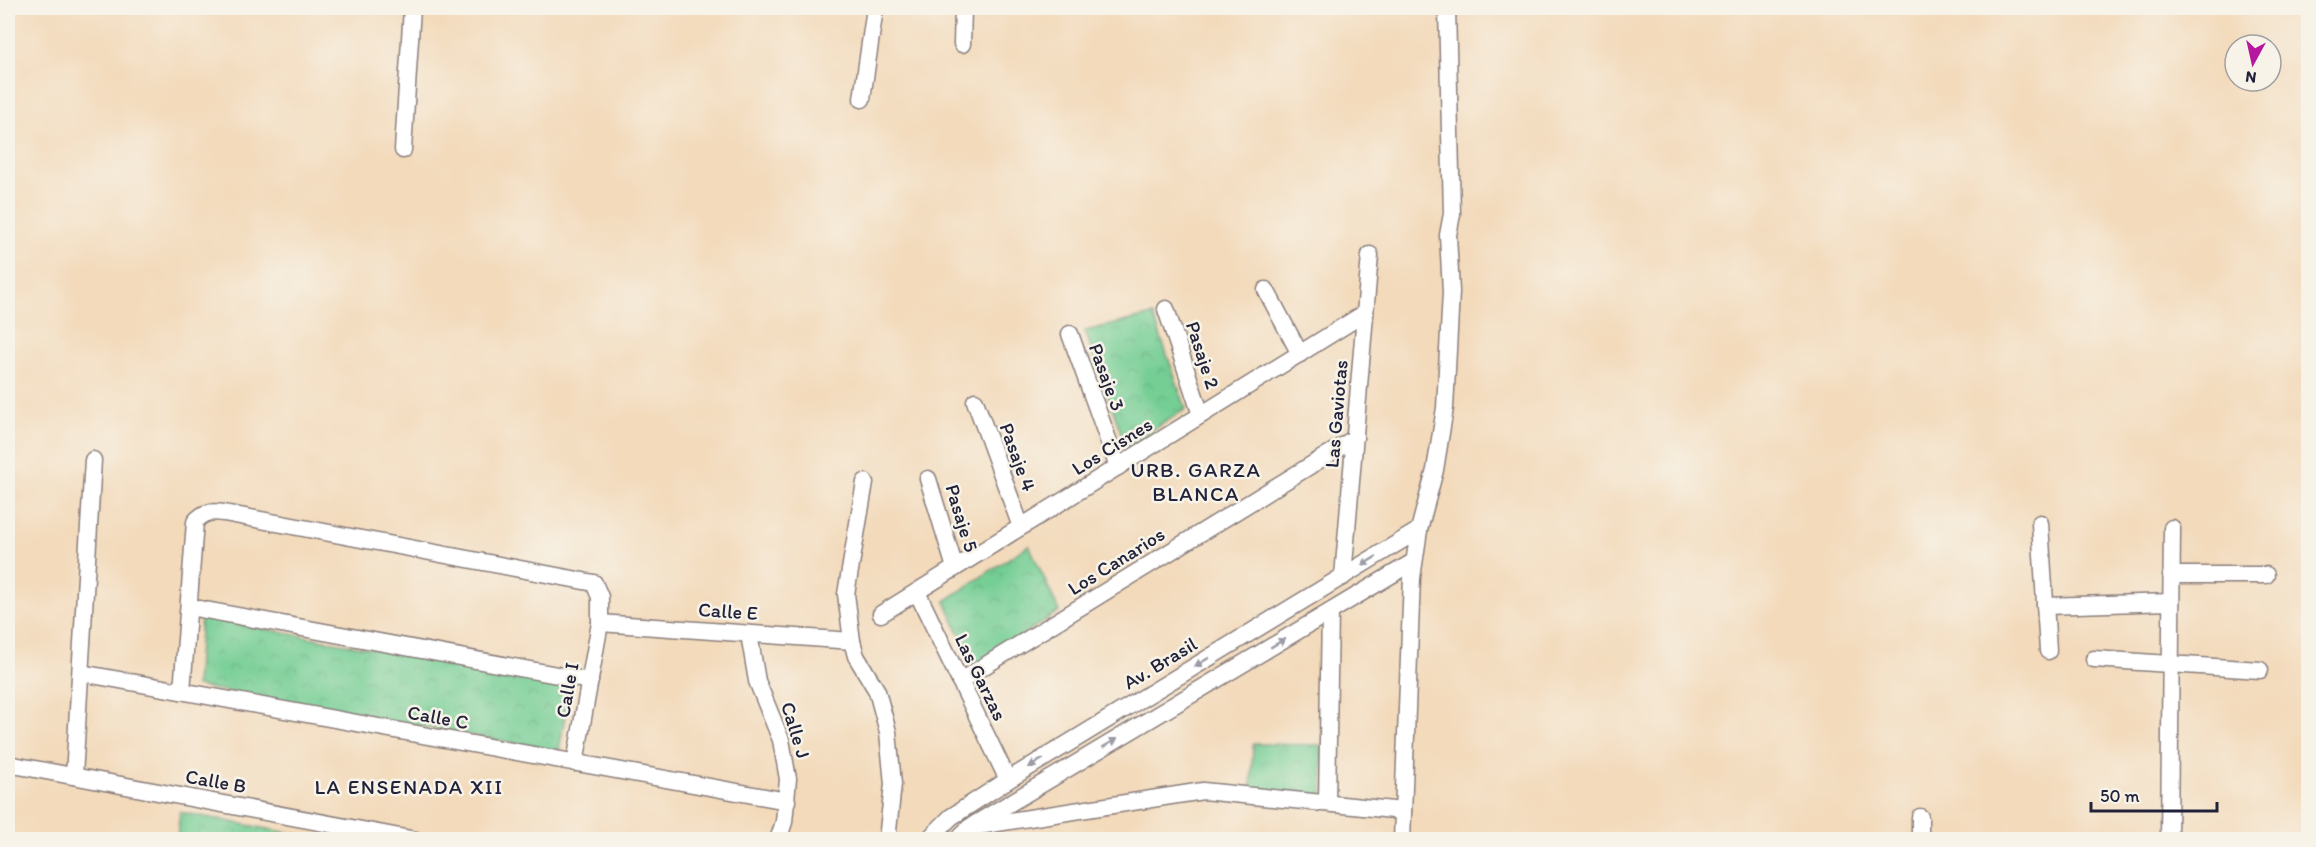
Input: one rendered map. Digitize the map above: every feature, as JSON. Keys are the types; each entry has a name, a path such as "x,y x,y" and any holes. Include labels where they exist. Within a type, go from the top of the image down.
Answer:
{"street":[{"path":"403,150 412,8"},
{"path":"862,99 875,8"},
{"path":"963,8 963,44"},
{"path":"1402,840 1413,562 1440,444 1448,358 1451,292 1448,235 1452,214 1447,8"},
{"name":"Las Gaviotas","path":"1343,577 1370,255"},
{"path":"1266,290 1300,354"},
{"name":"Pasaje 2","path":"1166,309 1201,415"},
{"name":"Los Cisnes","path":"881,614 1365,313"},
{"name":"Pasaje 3","path":"1070,334 1118,467"},
{"name":"Pasaje 4","path":"975,401 1021,527"},
{"name":"Los Canarios","path":"960,681 1355,438"},
{"path":"74,776 93,460"},
{"name":"Pasaje 5","path":"928,479 955,568"},
{"path":"865,482 846,594 847,619 856,656 878,691 888,732 893,784 887,840"},
{"name":"Calle I","path":"189,607 195,522 200,515 212,511 594,583 600,597 600,623 575,763"},
{"path":"2040,523 2048,651"},
{"path":"2169,840 2172,528"},
{"name":"Av. Brasil","path":"928,840 951,817 1008,780 1419,531"},
{"path":"957,840 970,827 1413,562"},
{"path":"2171,575 2266,575"},
{"name":"Las Garzas","path":"917,592 1008,780"},
{"path":"2045,606 2171,602"},
{"path":"182,691 189,607 590,681"},
{"path":"1327,803 1330,612"},
{"name":"Calle E","path":"600,623 852,641"},
{"name":"Calle J","path":"749,634 757,681 781,740 788,779 787,801 778,840"},
{"path":"2094,659 2260,670"},
{"name":"Calle C","path":"81,673 787,801"},
{"name":"Calle B","path":"8,765 416,840"},
{"path":"970,827 1203,791 1403,811"},
{"path":"1920,817 1920,840"}],"green space":[{"path":"1153,315 1186,409 1126,447 1085,331"},
{"path":"1029,545 1059,611 974,667 945,601"},
{"path":"201,617 570,686 559,751 196,686"},
{"path":"1253,744 1322,745 1323,797 1251,792"},
{"path":"180,812 319,839 177,839"}],"district":[{"name":"URB. GARZA BLANCA","path":"1196,482"},
{"name":"LA ENSENADA XII","path":"409,787"}]}
